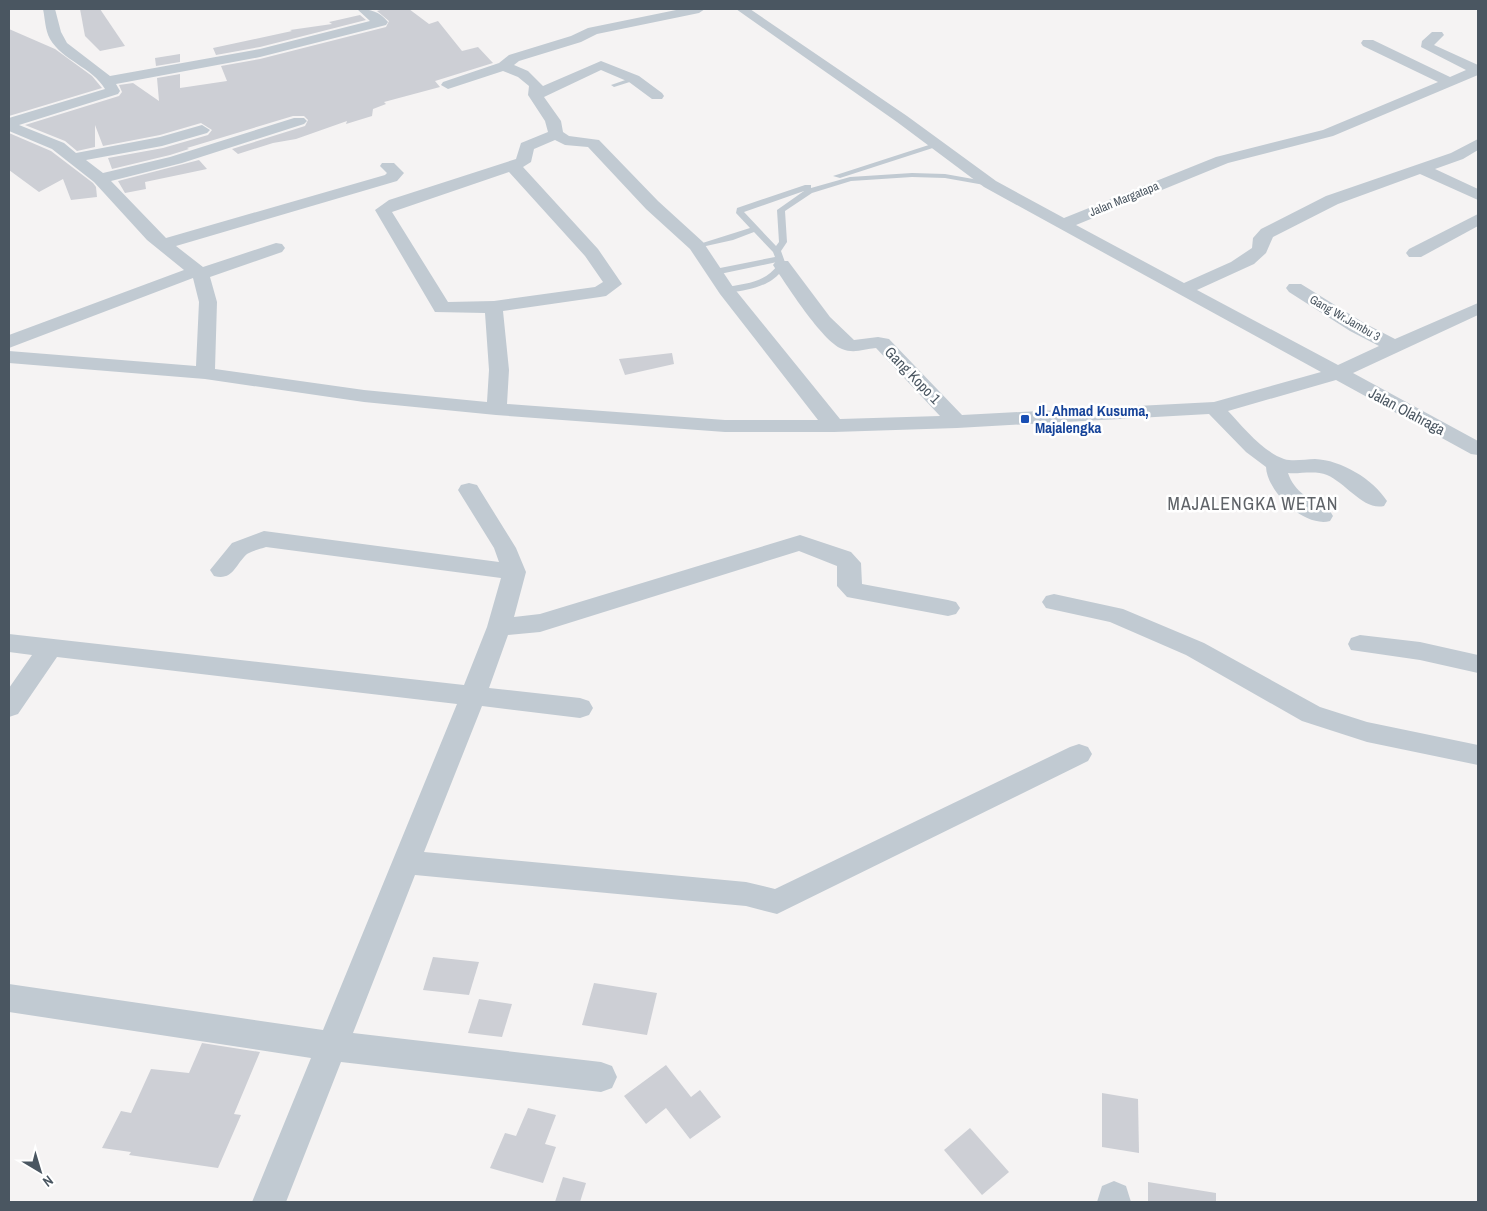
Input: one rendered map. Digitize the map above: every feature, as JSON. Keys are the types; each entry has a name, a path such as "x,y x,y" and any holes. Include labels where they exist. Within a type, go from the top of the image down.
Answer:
{"street":[{"path":"9,125 111,93 113,89 106,80 69,52 56,38 49,9"},
{"path":"106,80 260,53 381,22 363,9"},
{"path":"448,85 504,66 514,58 576,39 593,31 699,9"},
{"path":"742,9 938,145 990,184 1063,225"},
{"path":"1437,35 1427,44 1428,47 1478,70"},
{"path":"1368,43 1455,80 1478,84"},
{"path":"536,95 599,65 634,78 657,96"},
{"path":"504,66 523,74 536,85 536,95 554,121 556,134 565,140 593,143 652,205 697,246 726,290 834,426"},
{"name":"Jalan Margatapa","path":"1063,225 1117,201 1222,160 1328,134 1478,70"},
{"path":"100,179 176,160 299,121"},
{"path":"9,125 49,141 74,158 100,179 162,244 198,273 206,289 208,302 205,373"},
{"path":"74,158 162,141 202,130"},
{"path":"513,166 592,253 613,284 600,292 494,307 446,309 440,307 383,212 386,207 513,166 525,159 527,146 556,134"},
{"path":"1184,289 1228,270 1256,255 1260,249 1262,238 1267,233 1332,200 1457,156 1478,144"},
{"path":"162,244 395,176 396,173 388,166"},
{"path":"1420,168 1478,195"},
{"path":"374,183 396,204"},
{"path":"1415,253 1478,218"},
{"name":"Jalan Margatapa","path":"1063,225 1184,289 1335,374"},
{"path":"9,342 198,273 276,248"},
{"name":"Gang Kopo 1","path":"780,258 796,288 840,339 852,346 882,343 958,422"},
{"name":"Gang Wr.Jambu 3","path":"1294,288 1357,327 1395,347"},
{"path":"494,307 500,363 499,395 496,409"},
{"path":"9,357 205,373 364,396 496,409 725,426 834,426 958,422 1214,408 1272,394 1335,374 1478,308"},
{"name":"Jalan Olahraga","path":"1335,374 1474,442"},
{"path":"1214,408 1258,451 1277,464 1320,467 1338,472 1354,482 1376,501"},
{"path":"1277,464 1276,474 1287,492 1322,516"},
{"path":"269,1202 407,862 499,627 514,572 505,548 469,490"},
{"path":"222,570 240,548 264,539 514,572"},
{"path":"499,627 540,623 800,543 843,558 849,563 849,586 855,591 948,608"},
{"path":"1054,602 1115,615 1187,645 1311,714 1367,732 1478,755"},
{"path":"9,643 580,708"},
{"path":"1360,644 1386,645 1478,664"},
{"path":"9,707 50,648"},
{"path":"407,862 746,894 777,902 1079,754"},
{"path":"9,998 333,1046 601,1077"}],"lane":[{"path":"614,85 634,78"},
{"path":"780,258 740,210 862,167 938,145"},
{"path":"781,210 809,191 850,179 897,175 945,176 990,184"},
{"path":"726,290 763,283 773,277 780,258 783,242 781,210 770,199"},
{"path":"697,246 730,238 754,229"},
{"path":"715,272 780,258"}],"building":[{"path":"80,9 100,9 125,46 100,51 85,36"},
{"path":"384,9 409,9 429,24 438,21 462,51 478,47 493,63 435,81 440,87 384,102 386,104 373,109 372,116 346,124 347,121 296,139 273,143 238,154 232,149 305,126 308,120 304,116 293,116 187,148 189,149 170,155 112,169 108,158 163,148 208,135 212,130 201,123 160,135 103,146 95,125 95,147 77,151 65,141 25,125 119,96 122,92 119,85 133,83 159,101 157,78 180,74 180,88 227,81 221,66 260,59 386,27 389,21 377,11"},
{"path":"360,15 366,20 260,47 216,55 213,48 292,31 290,30 332,24 329,22"},
{"path":"9,29 55,49 92,76 102,88 9,116"},
{"path":"180,54 180,62 156,66 155,58"},
{"path":"9,133 51,151 93,183 96,187 97,197 71,200 63,179 39,192 9,170"},
{"path":"199,160 207,169 145,182 146,189 125,193 118,181"},
{"path":"672,353 674,364 625,375 619,359"},
{"path":"433,957 479,962 469,995 423,990"},
{"path":"594,983 657,993 647,1035 582,1025"},
{"path":"479,999 512,1004 502,1037 468,1033"},
{"path":"202,1043 260,1052 234,1114 241,1115 218,1168 129,1155 131,1152 102,1148 121,1111 131,1113 151,1069 189,1073"},
{"path":"666,1065 691,1097 700,1090 721,1117 690,1139 666,1108 646,1124 624,1096"},
{"path":"1102,1093 1138,1099 1139,1153 1102,1147"},
{"path":"528,1108 556,1115 545,1144 556,1147 543,1183 490,1168 505,1133 516,1136"},
{"path":"970,1128 1009,1172 982,1195 944,1150"},
{"path":"563,1177 586,1183 580,1202 555,1202"},
{"path":"1148,1182 1216,1193 1216,1202 1148,1202"}],"place":[{"name":"Jl. Ahmad Kusuma, Majalengka","path":"1025,419"}],"district":[{"name":"MAJALENGKA WETAN","path":"1253,503"}]}
